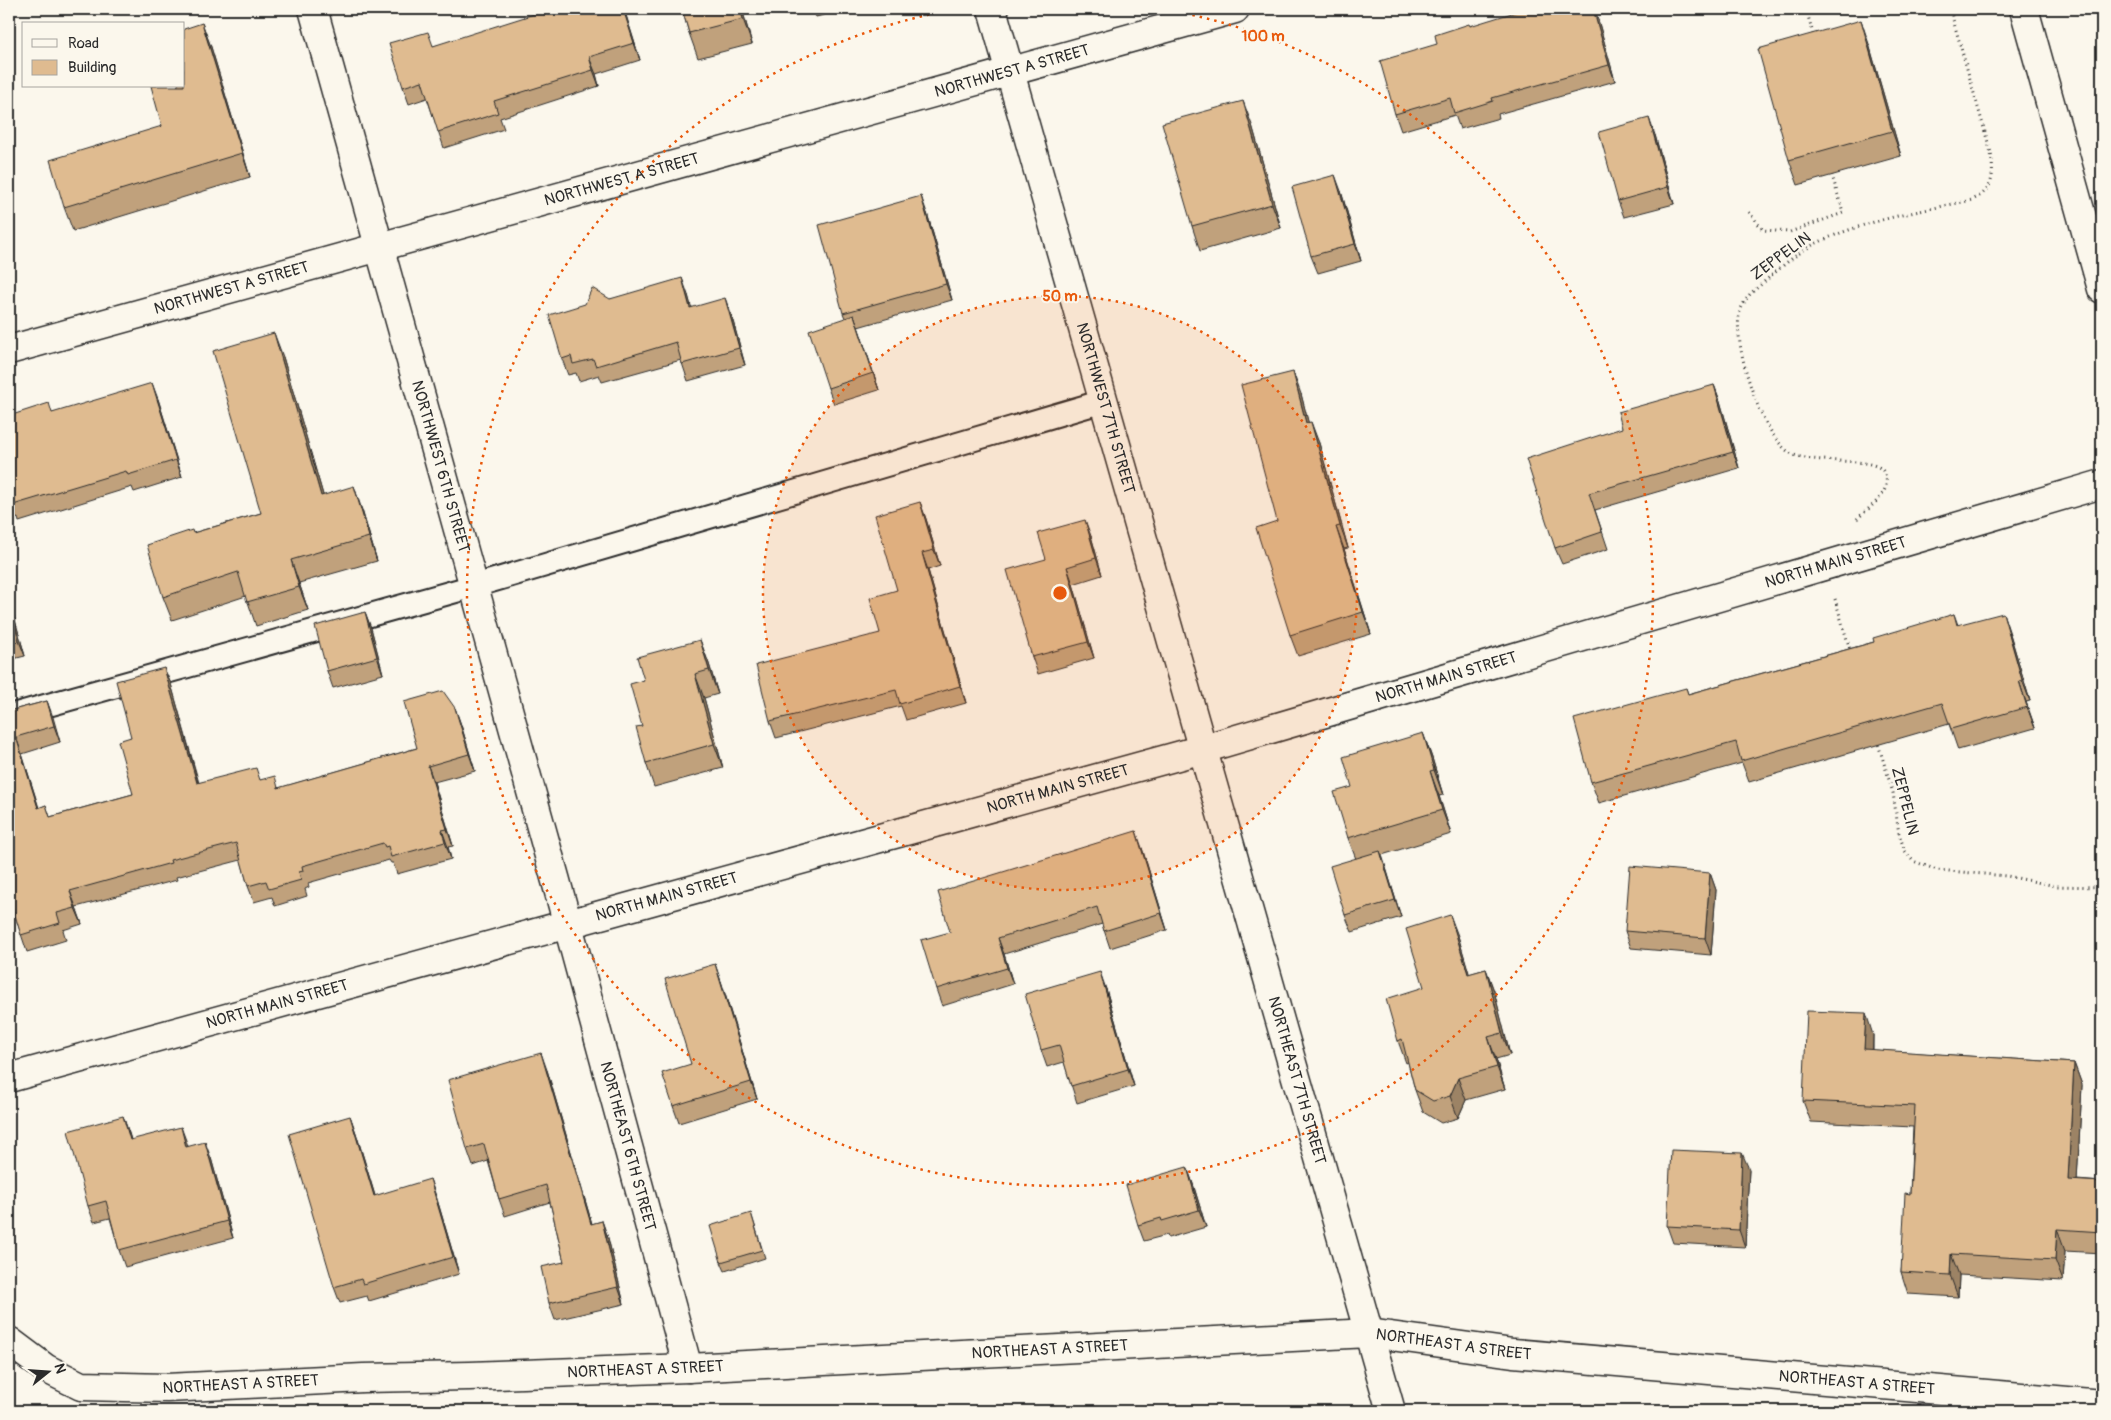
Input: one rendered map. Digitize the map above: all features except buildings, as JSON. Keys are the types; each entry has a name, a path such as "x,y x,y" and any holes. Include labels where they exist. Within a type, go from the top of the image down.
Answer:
{"street":[{"name":"NORTHWEST 6TH STREET","path":"313,9 568,924"},
{"name":"NORTHWEST 7TH STREET","path":"992,9 1203,749"},
{"name":"NORTHWEST A STREET","path":"9,350 1235,9"},
{"path":"2024,9 2102,289"},
{"name":"NORTH MAIN STREET","path":"9,1078 1203,749 2102,484"},
{"name":"NORTHEAST 7TH STREET","path":"1203,749 1391,1411"},
{"name":"NORTHEAST 6TH STREET","path":"568,924 688,1368"},
{"name":"NORTHEAST A STREET","path":"9,1341 45,1368 81,1386 167,1388 343,1378 470,1376 688,1368 1369,1333 1513,1353 2102,1404"}],"lane":[{"path":"9,716 474,586 1104,401"}],"path":[{"path":"1806,9 1816,42"},
{"name":"ZEPPELIN","path":"1853,525 1884,492 1886,476 1882,469 1875,464 1829,462 1802,458 1791,453 1778,440 1767,425 1749,384 1739,316 1751,293 1818,242 1879,221 1972,200 1984,195 1991,183 1993,170 1991,153 1950,9"},
{"path":"1749,212 1763,230 1790,232 1843,213 1832,175"},
{"path":"1835,597 1854,663"},
{"name":"ZEPPELIN","path":"1876,737 1893,794 1899,834 1905,851 1913,861 1937,870 2008,876 2056,886 2102,887"}]}
